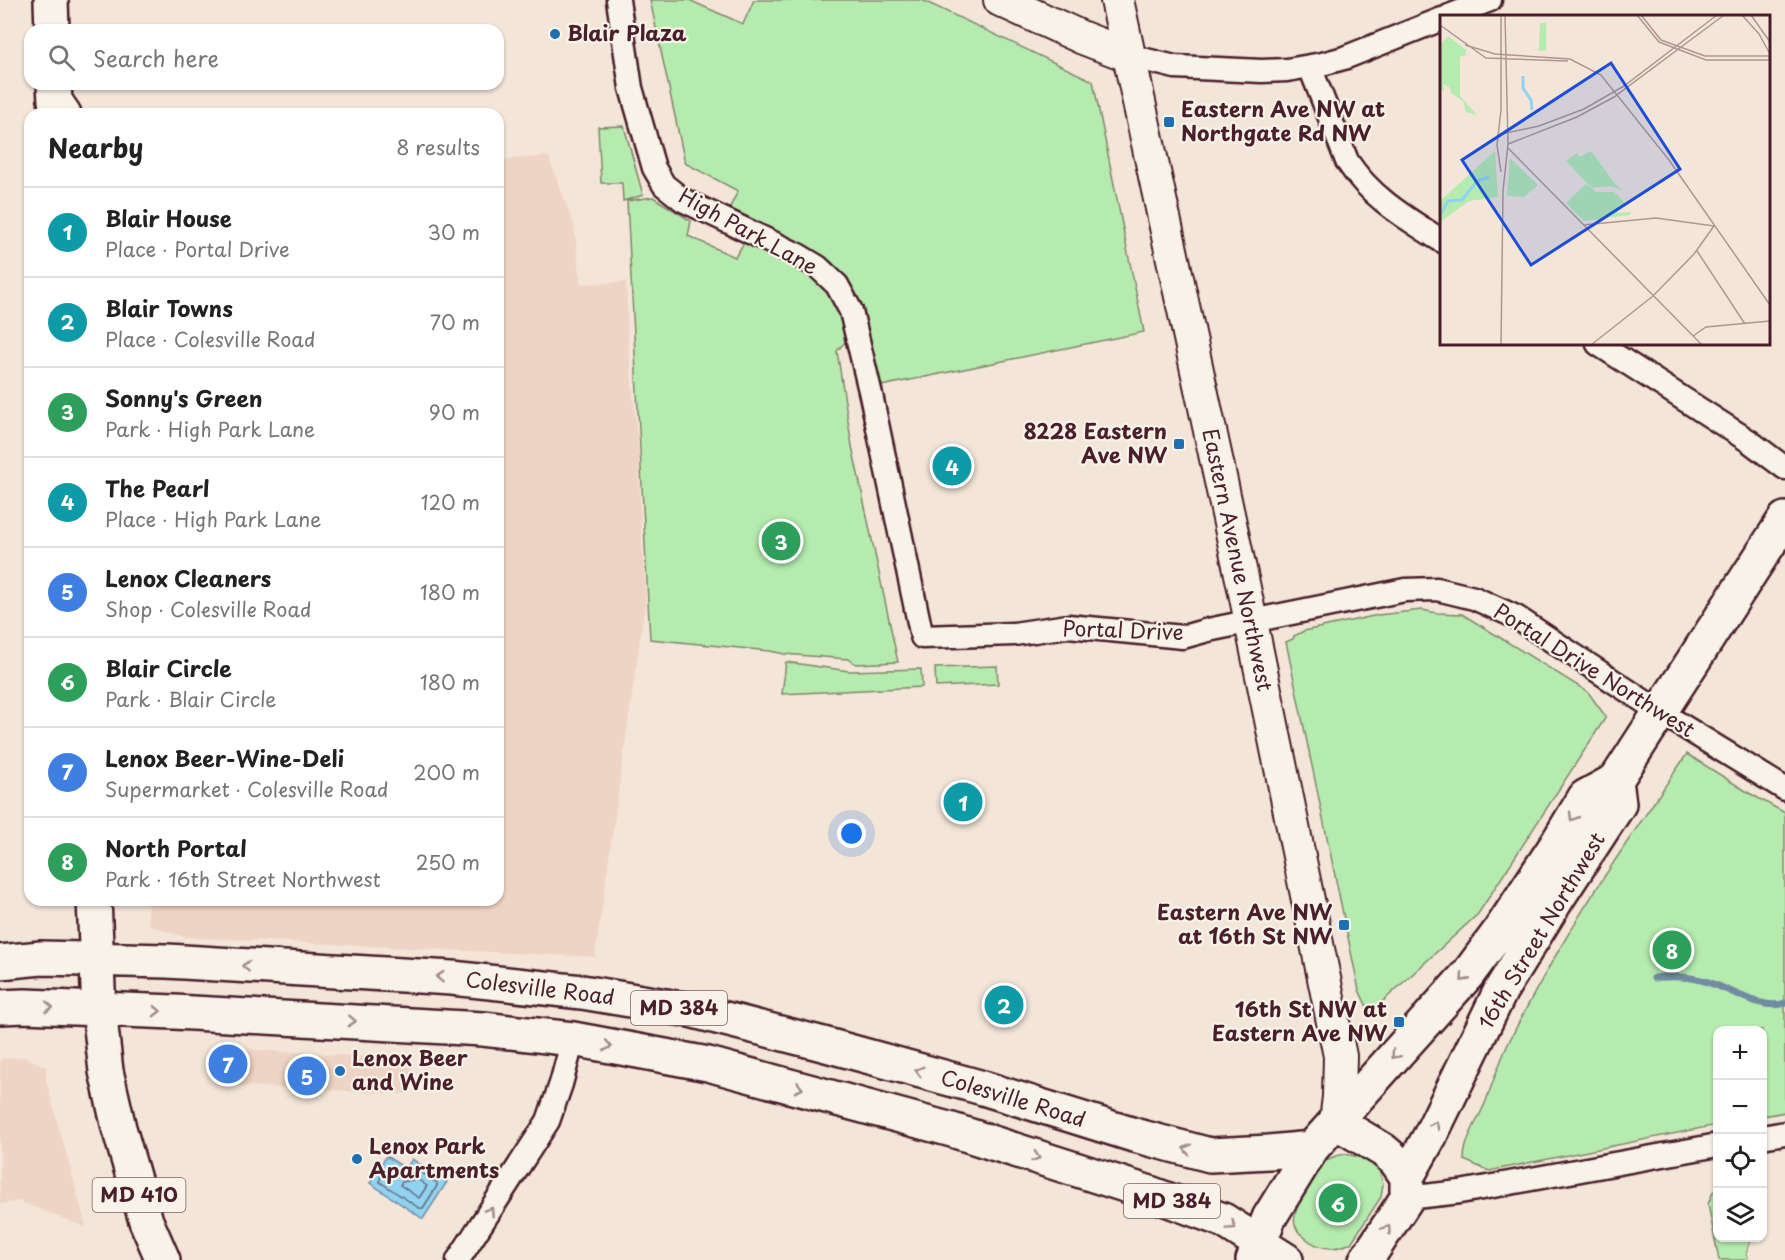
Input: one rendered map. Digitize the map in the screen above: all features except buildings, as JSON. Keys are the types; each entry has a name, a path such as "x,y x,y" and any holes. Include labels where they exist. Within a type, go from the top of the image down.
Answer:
{"main road":[{"path":"51,0 52,24"},
{"name":"16th Street Northwest","path":"1266,1255 1269,1218 1312,1148 1468,974 1499,932 1585,797 1616,780 1785,519"},
{"name":"16th Street Northwest","path":"1366,1260 1407,1187 1502,990 1557,899 1619,804 1616,780"},
{"name":"MD 410","path":"94,906 99,1010 106,1071 119,1128 146,1221 163,1260"},
{"name":"Colesville Road","path":"0,962 41,958 167,961 452,978 582,992 690,1010 823,1044 1210,1155 1312,1148"},
{"name":"MD 384","path":"0,1007 174,1012 483,1029 573,1040 708,1064 952,1130 1147,1192 1223,1220 1266,1255"},
{"path":"1336,1122 1383,1150 1396,1161 1407,1187"}],"street":[{"name":"High Park Lane","path":"618,0 631,88 654,168 664,185 683,200 798,255 818,267 837,285 851,311 871,395 921,637"},
{"path":"1000,0 1083,38 1130,56 1186,68 1262,71 1310,67 1344,58 1440,20"},
{"name":"Eastern Avenue Northwest","path":"1117,0 1251,622 1340,1056 1336,1122"},
{"path":"1452,15 1490,0"},
{"path":"1310,67 1347,161 1355,173 1384,203 1440,240"},
{"path":"1600,345 1749,441 1785,468"},
{"name":"Portal Drive Northwest","path":"1251,622 1405,590 1437,589 1474,598 1516,617 1660,712 1785,789"},
{"name":"Portal Drive","path":"921,637 1014,634 1068,626 1183,637 1251,622"},
{"path":"458,1260 548,1121 573,1040"},
{"path":"1767,1136 1785,1133"},
{"path":"1407,1187 1460,1192 1713,1146"}],"shaded area":[{"path":"548,156 574,225 581,284 626,282 646,596 595,957 184,937 149,925 147,906 504,906 504,160"},
{"path":"226,1048 413,1060 409,1094 225,1085"},
{"path":"25,1057 46,1067 46,1080 86,1227 18,1201 0,1204 0,1059"}],"green space":[{"path":"650,0 689,0 743,24 754,0 922,0 1093,81 1144,332 876,387 854,292 831,262 813,250 729,209 738,191 685,163"},
{"path":"624,126 643,195 623,201 622,183 601,183 598,127"},
{"path":"653,197 691,221 688,236 735,257 744,243 790,262 824,286 842,316 846,341 837,351 852,446 898,662 856,664 848,659 650,639 627,201"},
{"path":"1422,610 1462,614 1588,692 1606,717 1478,914 1370,1013 1359,990 1286,642 1304,631 1378,615"},
{"path":"786,662 849,671 921,669 922,687 782,694"},
{"path":"997,666 998,684 936,687 935,668"},
{"path":"1687,754 1785,813 1785,1112 1767,1115 1767,1026 1713,1026 1713,1126 1489,1171 1464,1160 1469,1137 1506,1049 1528,1004 1570,931"},
{"path":"1345,1154 1369,1159 1379,1169 1383,1183 1381,1197 1351,1243 1332,1248 1320,1246 1308,1240 1297,1230 1294,1219 1296,1210 1322,1165 1331,1158"},
{"path":"1713,1192 1713,1229 1708,1204"},
{"path":"1715,1242 1750,1242 1747,1252 1748,1260 1719,1260"}],"water":[{"path":"386,1156 406,1169 412,1159 447,1182 423,1219 370,1183"}],"waterway":[{"path":"1654,978 1695,979 1765,1004 1785,1003"}],"place":[{"name":"Blair Plaza","path":"555,34"},
{"name":"Eastern Ave NW at Northgate Rd NW","path":"1169,122"},
{"name":"8228 Eastern Ave NW","path":"1179,444"},
{"name":"The Pearl","path":"952,466"},
{"name":"Sonny's Green","path":"781,541"},
{"name":"Blair House","path":"963,802"},
{"name":"Eastern Ave NW at 16th St NW","path":"1344,925"},
{"name":"North Portal","path":"1672,950"},
{"name":"Blair Towns","path":"1004,1005"},
{"name":"16th St NW at Eastern Ave NW","path":"1399,1022"},
{"name":"Lenox Beer-Wine-Deli","path":"228,1064"},
{"name":"Lenox Beer and Wine","path":"340,1071"},
{"name":"Lenox Cleaners","path":"307,1076"},
{"name":"Lenox Park Apartments","path":"357,1159"},
{"name":"Blair Circle","path":"1338,1203"}]}
